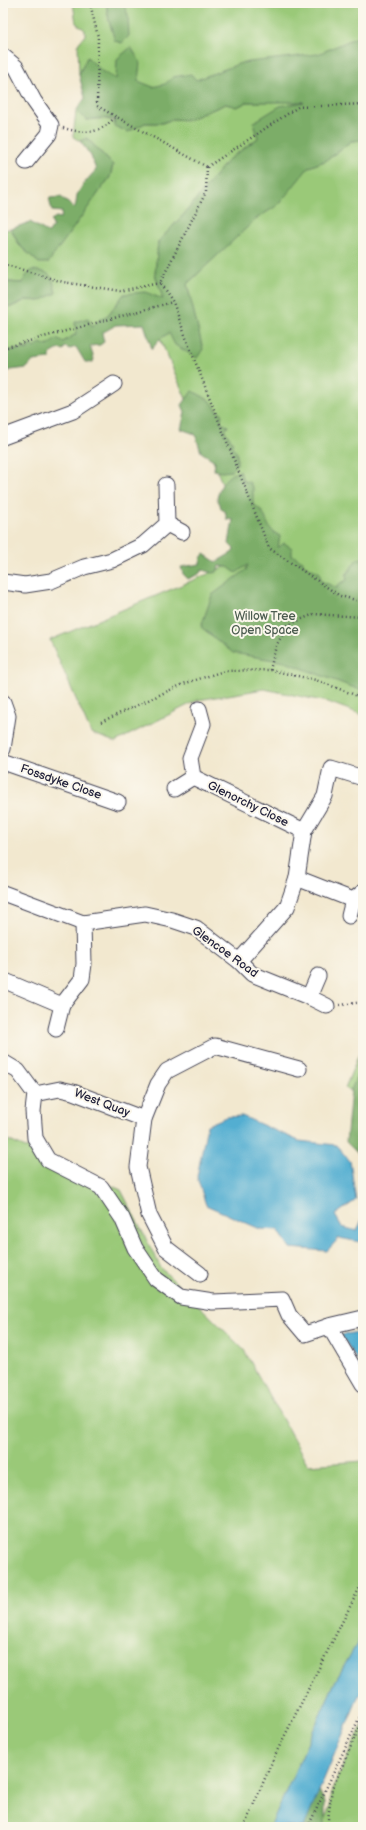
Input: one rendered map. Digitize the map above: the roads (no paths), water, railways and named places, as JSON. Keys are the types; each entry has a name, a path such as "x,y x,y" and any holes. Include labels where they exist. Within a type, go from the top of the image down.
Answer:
{"street":[{"path":"3,56 16,67 34,101 51,125 49,134 26,162"},
{"path":"3,437 73,411 114,384"},
{"path":"166,485 167,524"},
{"path":"167,524 182,532"},
{"path":"3,582 24,585 51,581 84,567 112,560 143,545 167,524"},
{"path":"3,702 8,716 3,749"},
{"name":"Glenorchy Close","path":"193,777 190,758 203,724 199,709"},
{"name":"Fossdyke Close","path":"3,762 118,802"},
{"path":"239,961 287,907 297,878 304,831 325,796 326,765 363,778"},
{"name":"Glenorchy Close","path":"174,789 193,777"},
{"name":"Glenorchy Close","path":"193,777 304,831"},
{"path":"297,878 358,896 349,916"},
{"name":"Glencoe Road","path":"3,893 83,923 145,914 172,920 196,928 239,961 252,974 328,1006"},
{"path":"56,1029 62,1005 82,979 84,964 83,923"},
{"path":"309,997 318,976"},
{"path":"3,980 62,1005"},
{"path":"200,1274 166,1248 149,1216 138,1168 144,1119 158,1084 167,1071 215,1046 299,1069"},
{"path":"3,1062 18,1071 35,1094 33,1111 35,1138 48,1160 101,1188 122,1218 135,1248 156,1279 181,1297 213,1302 282,1299 289,1315 305,1334 329,1326 363,1318"},
{"name":"West Quay","path":"35,1094 60,1089 73,1092 144,1119"},
{"path":"329,1326 363,1384"}],"water":[{"path":"242,1116 299,1141 336,1145 350,1161 356,1200 335,1215 342,1227 357,1231 363,1217 363,1246 360,1242 339,1238 327,1251 290,1248 278,1230 260,1229 206,1205 197,1177 207,1125 227,1117"},
{"path":"363,1331 363,1369 341,1335"},
{"path":"363,1633 363,1690 357,1700 304,1827 270,1827 335,1682"}],"park label":[{"name":"Willow Tree Open Space","path":"265,623"}]}
